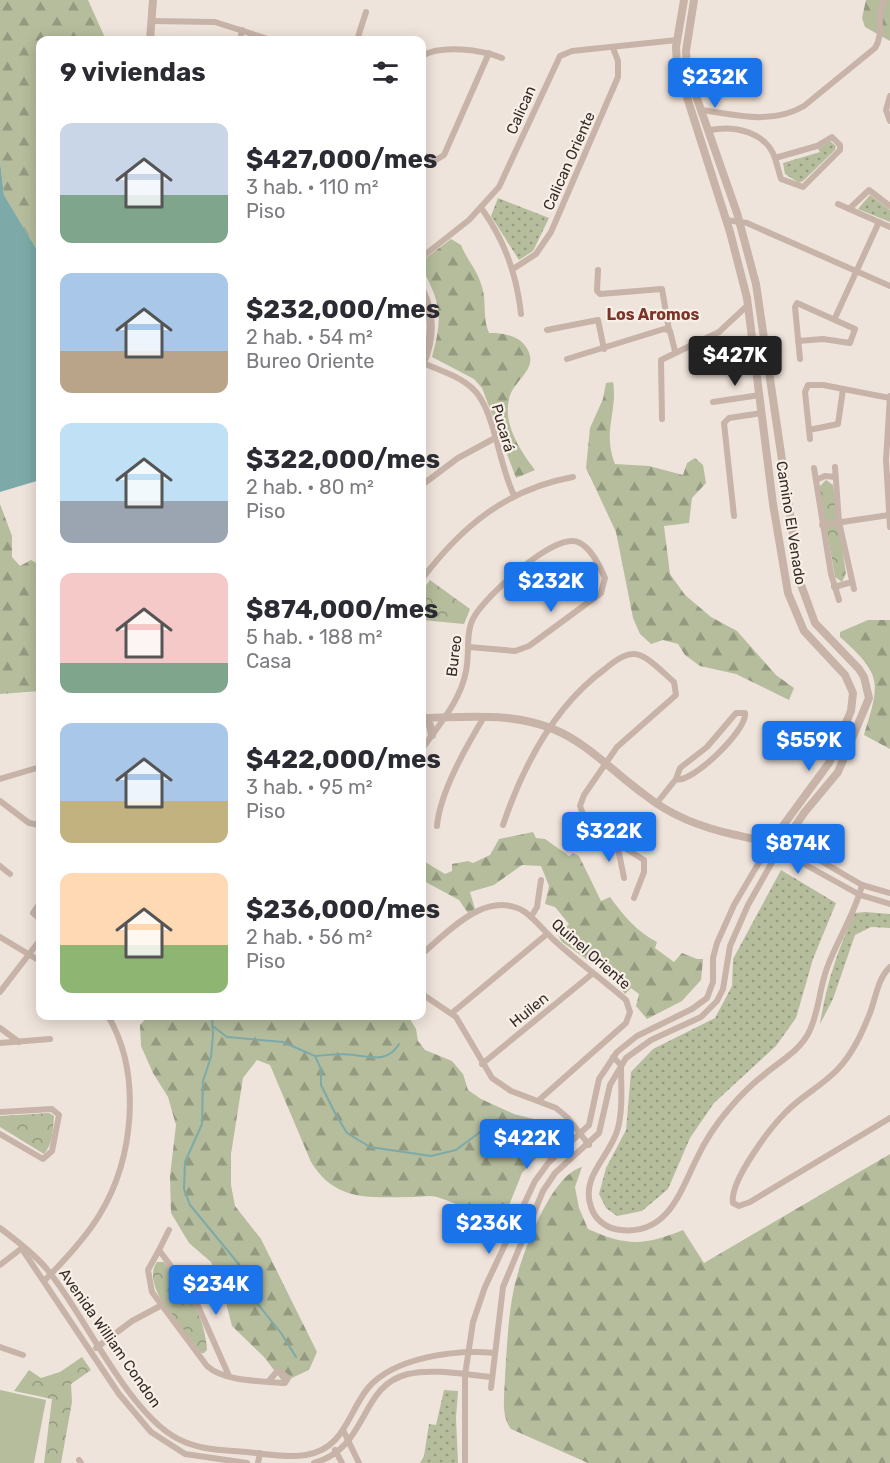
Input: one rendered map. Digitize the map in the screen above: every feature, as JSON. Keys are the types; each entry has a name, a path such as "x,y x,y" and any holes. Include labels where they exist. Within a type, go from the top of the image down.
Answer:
{"street":[{"path":"150,36 153,0"},
{"name":"Camino El Venado","path":"465,1463 465,1375 468,1350 481,1298 535,1181 549,1162 581,1135 591,1119 599,1079 613,1057 637,1036 692,1009 707,998 712,988 713,958 721,934 746,883 771,842 829,764 854,699 850,683 845,675 813,644 798,620 786,584 775,517 748,304 726,220 680,82 676,60 684,0"},
{"name":"Camino El Venado","path":"491,1389 503,1287 543,1191 561,1167 589,1145 600,1130 607,1092 621,1065 643,1045 701,1017 713,1007 723,989 730,946 748,905 778,850 838,772 869,698 864,677 859,669 822,634 812,617 800,582 766,338 756,284 740,221 686,64 694,0"},
{"path":"702,110 766,118 792,113 804,106 874,48 880,36 880,14 884,0"},
{"path":"358,36 366,12"},
{"path":"151,21 205,21 259,36"},
{"path":"241,36 242,30"},
{"name":"Calican","path":"426,254 482,209 505,176 560,56 572,51 677,40"},
{"name":"Calican Oriente","path":"513,269 536,254 550,232 618,77 618,61 613,48"},
{"path":"426,54 437,50 489,53 502,58"},
{"path":"426,156 436,160 444,155 489,53"},
{"path":"890,96 886,110 890,121"},
{"path":"710,130 736,129 766,141 775,158 781,179 802,188 841,147 834,138 829,137 817,146 775,158"},
{"path":"849,209 869,190 890,206"},
{"path":"838,204 890,227"},
{"path":"482,209 497,231 513,269 521,314"},
{"path":"726,220 740,221 890,286"},
{"path":"835,318 879,222"},
{"path":"598,270 597,291 600,294 662,289 675,351"},
{"path":"426,300 432,328 426,350"},
{"path":"798,342 823,339 851,343 855,328 797,303 795,307 798,342 800,359"},
{"path":"662,419 660,362 675,351 719,332 748,304"},
{"path":"547,330 598,320 604,348"},
{"path":"567,359 664,329 669,330"},
{"name":"Pucará","path":"426,366 473,389 484,403 502,469 514,495"},
{"path":"810,439 806,387 818,384 890,398 886,443 890,527"},
{"path":"809,430 838,424 843,389"},
{"path":"713,402 760,395"},
{"path":"734,516 724,423 729,418 762,413"},
{"path":"426,482 463,454 495,438"},
{"path":"834,587 853,585 839,522 835,467"},
{"path":"814,468 822,525 834,587 839,600"},
{"path":"816,480 825,476 835,477"},
{"path":"426,574 460,535 514,495 538,485 573,477"},
{"path":"775,517 789,515"},
{"path":"822,525 888,515"},
{"name":"Bureo","path":"426,743 462,686 470,626 474,615 507,578 540,555 568,542 578,542 592,556 604,575 605,585 600,593 526,648 515,651 469,647"},
{"path":"503,825 522,778 550,727 587,683 619,659 632,654 641,656 674,682 677,693 623,740 605,763 583,799 580,810 587,824 641,856 645,862 634,898"},
{"path":"656,804 676,779 680,768 706,747 736,713 745,713 744,722 719,753 685,779 676,779"},
{"path":"437,826 440,810 454,775 484,717"},
{"path":"426,718 515,719 550,727 576,741 656,804 712,829 771,842 785,840 862,885 890,892"},
{"path":"426,721 430,725 432,735"},
{"path":"0,779 36,767"},
{"path":"0,801 36,824"},
{"path":"771,842 778,850 860,895 890,904"},
{"path":"617,843 624,878"},
{"path":"0,866 10,874"},
{"path":"531,917 537,907 541,880"},
{"path":"613,1057 621,1065 621,1096 617,1132 591,1176 588,1193 590,1206 599,1220 612,1228 630,1230 651,1225 669,1212 682,1193 702,1148 726,1112 752,1085 790,1054 804,1039 813,1021 828,965 860,895 862,885"},
{"name":"Quinel Oriente","path":"426,948 464,920 484,909 507,906 531,917 592,974 626,1000 630,1008 628,1020 539,1100"},
{"path":"452,1012 547,934"},
{"path":"0,937 36,958"},
{"path":"0,992 36,945"},
{"path":"890,967 881,979 865,1026 844,1062 823,1084 785,1113 771,1128 738,1182 733,1197 734,1203 739,1206 750,1202 890,1118"},
{"name":"Huilen","path":"482,1064 592,974"},
{"path":"426,996 452,1012 466,1030 482,1064 492,1078 502,1086 539,1100 562,1113 589,1145"},
{"path":"44,1281 100,1213 112,1190 123,1154 128,1116 127,1072 122,1045 110,1020"},
{"path":"0,1028 19,1042"},
{"path":"0,1043 50,1039"},
{"path":"607,1092 621,1096"},
{"path":"0,1112 52,1109 58,1115 52,1152 43,1159 0,1134"},
{"name":"Avenida William Condon","path":"0,1228 36,1258 51,1274 141,1406 167,1432 200,1447 306,1455 332,1444 344,1432 364,1394 384,1374 403,1365 468,1350 495,1353"},
{"path":"169,1230 147,1275 152,1292 207,1366 218,1373 229,1376 269,1381"},
{"path":"0,1265 22,1248"},
{"name":"Avenida William Condon","path":"22,1248 135,1415 163,1442 193,1456 248,1463"},
{"path":"159,1250 194,1297 229,1376"},
{"path":"91,1353 132,1321 162,1305"},
{"path":"0,1347 23,1355"},
{"path":"314,1463 336,1453 350,1441 374,1398 394,1380 418,1373 492,1377"},
{"path":"344,1432 359,1463"},
{"path":"332,1444 342,1463"},
{"path":"248,1463 249,1452"},
{"path":"258,1463 260,1453"}],"green space":[{"path":"0,0 88,0 104,36 36,36 36,248 4,195 0,161"},
{"path":"866,0 890,0 890,41 865,27 862,18"},
{"path":"830,141 836,146 835,150 803,181 799,183 785,174 783,163 820,152 818,149"},
{"path":"870,195 890,210 890,222 858,209"},
{"path":"498,198 549,218 533,251 519,260 491,216"},
{"path":"451,239 461,245 480,281 489,333 514,337 526,347 530,355 530,362 511,392 508,418 514,437 535,470 516,478 482,388 474,379 432,357 439,321 436,301 426,276 426,258"},
{"path":"613,382 614,403 610,441 615,464 649,466 683,475 687,463 695,458 703,465 706,483 692,498 689,523 664,526 670,574 685,595 711,617 737,631 776,675 794,688 789,700 736,674 700,666 685,655 678,644 663,640 651,644 640,634 633,618 616,532 586,468 590,428 603,399 606,383"},
{"path":"826,480 833,485 846,574 842,582 835,577 819,487"},
{"path":"0,504 12,536 12,557 20,566 31,560 36,563 36,691 0,694"},
{"path":"430,580 470,609 464,624 426,620 426,586"},
{"path":"868,620 890,620 890,749 864,735 873,703 874,681 864,661 840,637 840,632"},
{"path":"533,832 536,838 545,839 569,856 573,853 579,856 601,901 610,897 631,922 657,942 655,948 674,962 682,953 703,959 701,980 682,1001 647,1019 636,1006 639,994 631,988 625,994 617,983 622,977 612,970 609,975 562,942 558,935 569,924 555,907 545,904 549,886 541,866 522,865 494,885 470,892 475,909 468,913 459,900 426,882 426,862 445,874 452,871 452,864 468,861 473,863 490,855 499,839"},
{"path":"781,870 836,903 813,959 796,1018 776,1046 714,1103 690,1138 668,1189 642,1211 617,1216 606,1208 599,1194 606,1168 626,1130 631,1072 653,1049 715,1018 732,986 733,959"},
{"path":"855,913 890,914 890,928 871,927 855,935 833,999 820,1024 829,981 843,940"},
{"path":"144,1020 410,1020 416,1029 418,1041 425,1050 452,1061 463,1074 468,1090 481,1099 514,1114 545,1122 559,1134 522,1173 499,1230 461,1207 437,1197 356,1195 332,1185 311,1162 270,1065 257,1060 243,1078 231,1154 231,1185 235,1206 261,1239 317,1352 309,1370 283,1382 264,1357 232,1326 222,1287 211,1262 189,1243 171,1213 170,1176 176,1125 168,1097 153,1073 141,1046 140,1025"},
{"path":"49,1113 54,1116 53,1131 44,1154 0,1127 0,1116"},
{"path":"890,1154 890,1463 588,1463 511,1429 505,1417 504,1397 510,1309 514,1288 523,1257 539,1219 548,1201 570,1173 582,1167 575,1187 579,1208 588,1229 614,1239 636,1242 658,1239 683,1230 704,1263"},
{"path":"157,1262 164,1262 193,1303 203,1325 207,1350 204,1353 201,1353 176,1322 159,1296 154,1284 153,1272"},
{"path":"82,1357 91,1370 71,1384 72,1402 61,1463 44,1463 52,1399 14,1391 29,1370 41,1378 60,1372"},
{"path":"0,1390 46,1400 34,1463 0,1463"},
{"path":"444,1390 458,1391 456,1418 458,1463 420,1463 424,1456 429,1424 436,1425"}],"water":[{"path":"0,161 4,195 36,248 36,481 0,492"}],"waterway":[{"path":"212,1020 211,1057 203,1081 202,1124 185,1162 184,1189 190,1205 237,1262 257,1303 281,1333 296,1357"},
{"path":"214,1027 227,1037 283,1042 315,1056 321,1069 321,1085 336,1115 347,1133 370,1147 431,1156 456,1150 480,1132 503,1131"},
{"path":"316,1056 344,1054 379,1057 390,1054 399,1044"}],"district":[{"name":"Los Aromos","path":"653,314"}]}
